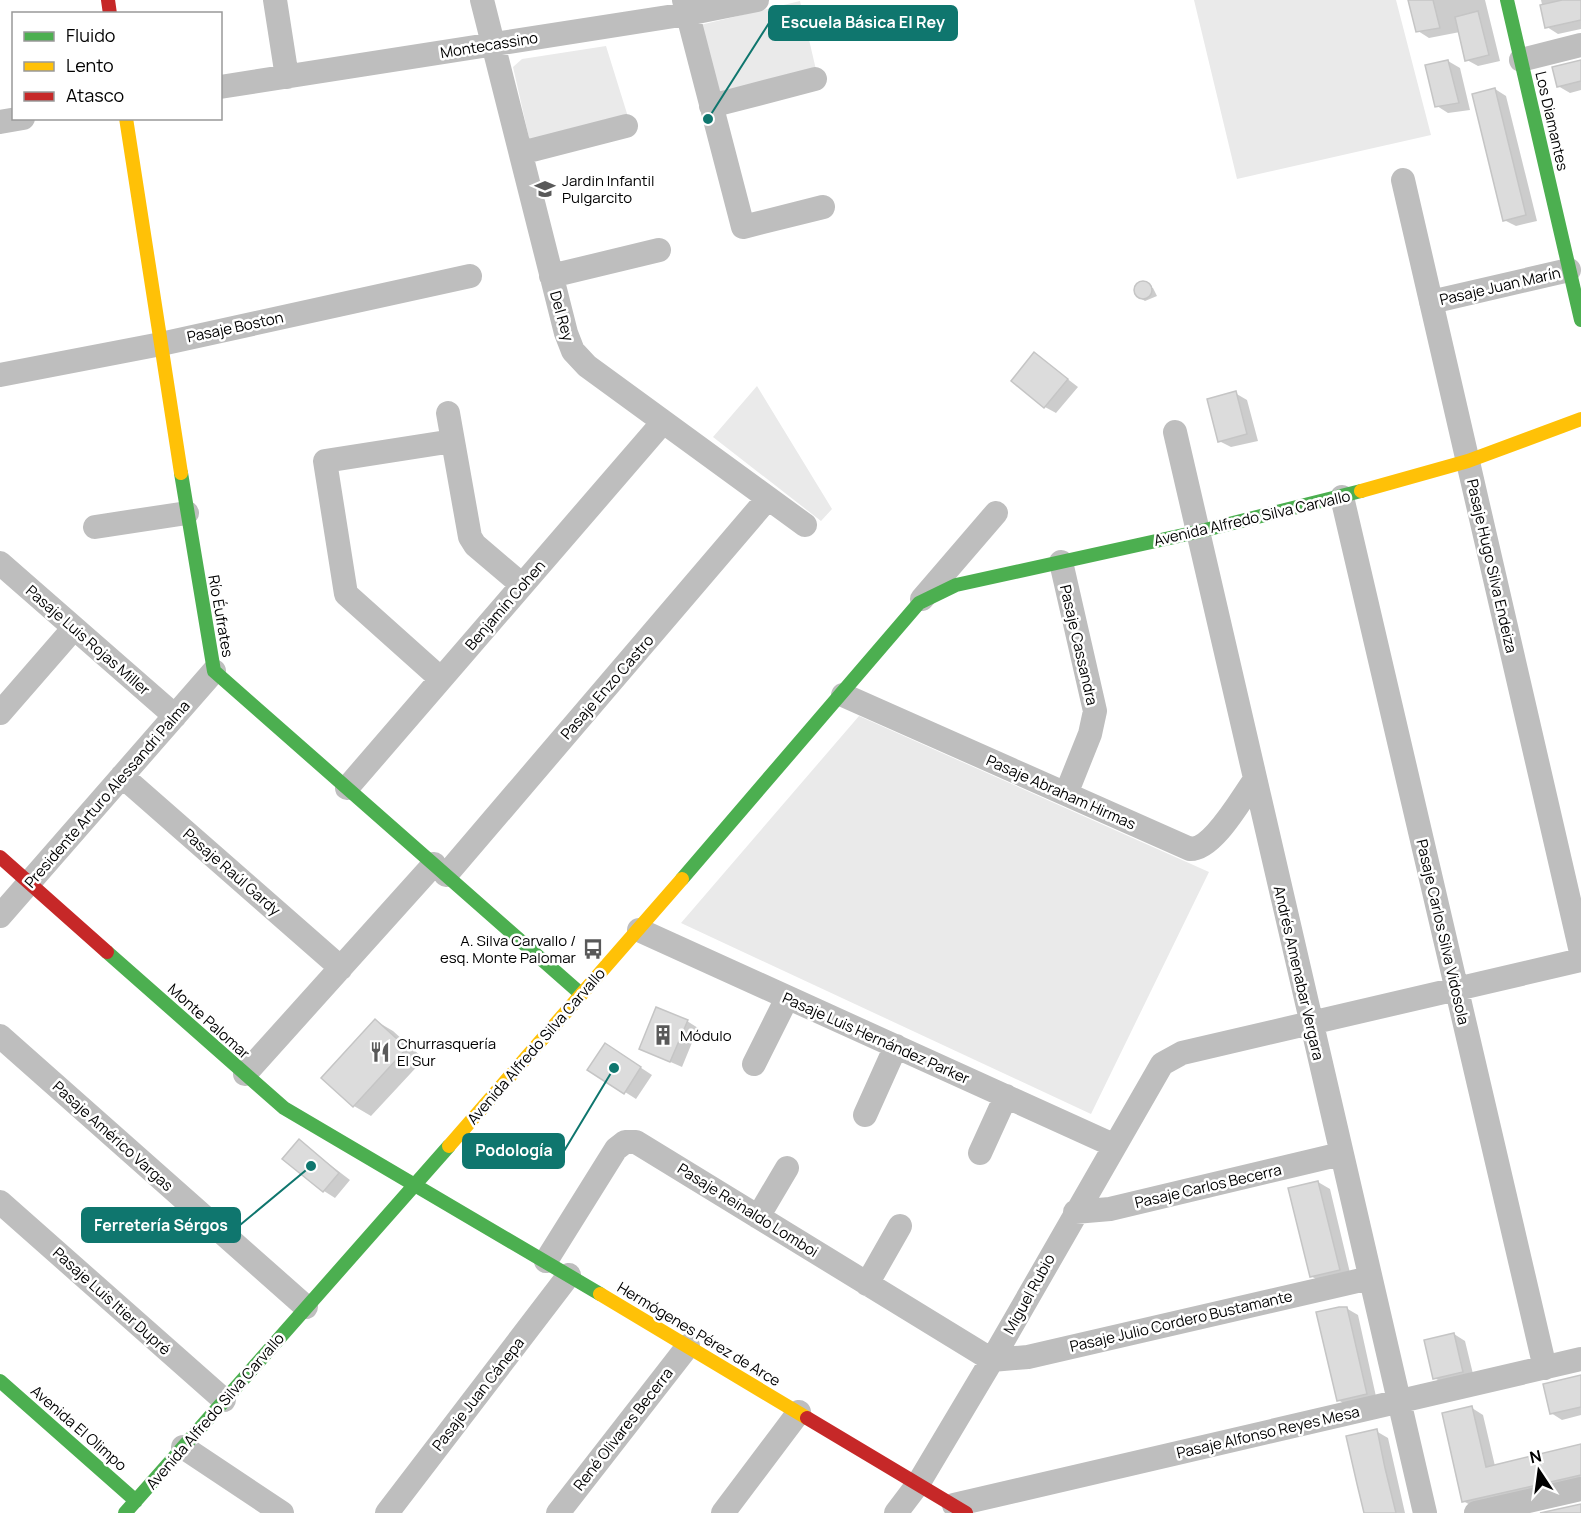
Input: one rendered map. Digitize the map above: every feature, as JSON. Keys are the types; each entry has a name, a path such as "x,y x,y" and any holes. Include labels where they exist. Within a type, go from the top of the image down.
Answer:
{"street":[{"path":"275,0 287,77"},
{"name":"Del Rey","path":"482,0 551,276 573,351 587,366 805,525"},
{"name":"Montecassino","path":"222,87 493,45 686,7 757,0"},
{"name":"Los Diamantes","path":"1507,0 1581,320"},
{"path":"686,7 742,227 823,207"},
{"path":"1521,60 1581,45"},
{"path":"711,106 815,79"},
{"name":"Río Éufrates","path":"126,120 208,646 214,671 581,994"},
{"path":"521,153 626,126"},
{"name":"Pasaje Hugo Silva Endeiza","path":"1403,180 1581,952"},
{"path":"551,276 659,250"},
{"name":"Pasaje Juan Marín","path":"1431,302 1569,270"},
{"name":"Pasaje Boston","path":"0,375 161,344 470,276"},
{"path":"448,413 470,537 476,545 522,585"},
{"name":"Avenida Alfredo Silva Carvallo","path":"919,603 956,585 1197,532 1342,496 1468,461 1581,419"},
{"name":"Benjamín Cohen","path":"347,788 663,422"},
{"name":"Andrés Amenabar Vergara","path":"1175,432 1425,1513"},
{"path":"441,679 346,594 325,461 453,441"},
{"name":"Pasaje Carlos Silva Vidosola","path":"1342,496 1545,1368"},
{"name":"Pasaje Enzo Castro","path":"244,1074 341,968 440,870 768,498"},
{"path":"95,527 187,513"},
{"name":"Avenida Alfredo Silva Carvallo","path":"125,1513 639,930 843,695 996,513"},
{"name":"Pasaje Cassandra","path":"1061,562 1095,711 1090,735 1066,794"},
{"name":"Pasaje Luis Rojas Miller","path":"0,563 175,716"},
{"path":"0,713 74,628"},
{"name":"Presidente Arturo Alessandri Palma","path":"0,916 214,671"},
{"name":"Pasaje Abraham Hirmas","path":"843,695 1196,849 1211,840 1254,781"},
{"name":"Pasaje Raúl Gardy","path":"122,776 341,968"},
{"name":"Monte Palomar","path":"0,857 284,1108 415,1183"},
{"name":"Pasaje Luis Hernández Parker","path":"639,930 1113,1145"},
{"path":"1310,1023 1581,960"},
{"path":"754,1064 787,998"},
{"name":"Miguel Rubio","path":"896,1513 918,1484 992,1360 1156,1070 1170,1058 1182,1053 1310,1023"},
{"name":"Pasaje Américo Vargas","path":"0,1036 306,1307"},
{"path":"865,1115 896,1046"},
{"path":"980,1153 1006,1096"},
{"name":"Pasaje Reinaldo Lomboi","path":"546,1261 616,1149 625,1142 636,1142 992,1360"},
{"name":"Pasaje Carlos Becerra","path":"1075,1212 1110,1209 1341,1154"},
{"path":"758,1217 787,1168"},
{"name":"Hermógenes Pérez de Arce","path":"415,1183 960,1509"},
{"name":"Pasaje Luis Itier Dupré","path":"0,1202 224,1400"},
{"path":"867,1284 900,1226"},
{"name":"Pasaje Juan Cánepa","path":"387,1513 569,1275"},
{"name":"Pasaje Julio Cordero Bustamante","path":"992,1360 1028,1357 1370,1278"},
{"name":"René Olivares Becerra","path":"558,1513 687,1346"},
{"name":"Pasaje Alfonso Reyes Mesa","path":"960,1509 1581,1359"},
{"name":"Avenida El Olimpo","path":"0,1381 136,1501"},
{"path":"723,1513 799,1412"},
{"path":"183,1447 282,1513"},
{"path":"1476,1513 1581,1489"}],"shaded area":[{"path":"1194,0 1396,0 1431,135 1237,179"},
{"path":"800,1 817,74 714,101 696,26"},
{"path":"606,46 629,120 530,142 513,67 522,59"},
{"path":"757,386 832,509 821,521 713,437"},
{"path":"859,716 1209,872 1091,1114 681,923"}],"building":[{"path":"1408,0 1433,0 1440,28 1416,32"},
{"path":"1562,0 1581,0 1581,20 1545,28 1540,5"},
{"path":"1478,11 1489,55 1465,61 1455,17"},
{"path":"1448,60 1459,103 1435,107 1425,65"},
{"path":"1581,60 1581,81 1557,87 1552,67"},
{"path":"1495,88 1526,215 1503,221 1472,94"},
{"path":"1143,281 1149,284 1152,290 1149,296 1143,299 1137,296 1134,290 1137,284"},
{"path":"1034,352 1068,379 1044,408 1011,381"},
{"path":"1236,391 1247,434 1218,442 1207,399"},
{"name":"Módulo","path":"656,1007 688,1020 670,1062 639,1049"},
{"path":"375,1019 407,1048 353,1107 321,1078"},
{"path":"605,1043 641,1067 624,1094 587,1070"},
{"path":"299,1139 339,1173 323,1192 282,1159"},
{"path":"1318,1181 1340,1270 1310,1277 1288,1188"},
{"path":"1347,1307 1367,1394 1337,1401 1316,1312"},
{"path":"1454,1333 1463,1372 1433,1379 1424,1340"},
{"path":"1581,1375 1581,1407 1550,1414 1543,1384"},
{"path":"1472,1406 1486,1467 1581,1444 1581,1475 1462,1502 1442,1413"},
{"path":"1377,1429 1396,1513 1364,1513 1346,1436"},
{"path":"1581,1504 1581,1513 1540,1513"}],"traffic: fast":[{"path":"1507,0 1581,320"},
{"path":"181,473 214,671 581,994"},
{"path":"682,879 919,603 956,585 1197,532 1361,491"},
{"path":"107,952 284,1108 600,1294"},
{"path":"125,1513 449,1146"},
{"path":"0,1381 136,1501"}],"traffic: slow":[{"path":"126,120 181,473"},
{"path":"1361,491 1468,461 1581,419"},
{"path":"449,1146 682,879"},
{"path":"600,1294 807,1418"}],"traffic: jam":[{"path":"108,0 110,12"},
{"path":"0,857 107,952"},
{"path":"807,1418 966,1513"}],"place":[{"name":"Escuela Básica El Rey","path":"708,119"},
{"name":"Jardin Infantil Pulgarcito","path":"545,189"},
{"name":"A. Silva Carvallo / esq. Monte Palomar","path":"593,949"},
{"name":"Módulo","path":"663,1035"},
{"name":"Churrasquería El Sur","path":"380,1052"},
{"name":"Podología","path":"614,1068"},
{"name":"Ferretería Sérgos","path":"311,1166"}]}
